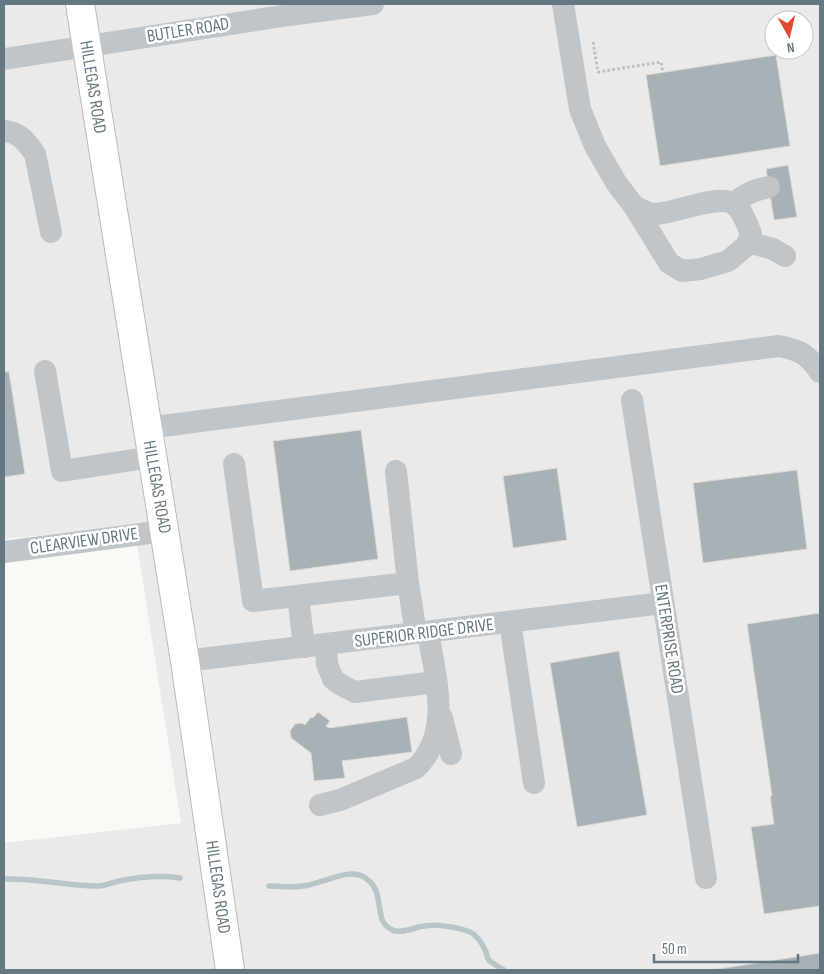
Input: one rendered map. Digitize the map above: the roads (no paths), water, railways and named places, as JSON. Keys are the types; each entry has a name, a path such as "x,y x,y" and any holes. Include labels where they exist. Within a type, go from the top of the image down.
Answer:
{"main road":[{"name":"HILLEGAS ROAD","path":"80,4 185,662 230,970"}],"street":[{"name":"BUTLER ROAD","path":"4,59 87,46 289,9 373,4"},
{"path":"563,4 580,109 595,146 617,184 634,206 669,263 682,271 701,269 728,261 746,246 751,234 745,218 734,204 721,201 692,205 666,213 652,214 634,206"},
{"path":"4,131 15,132 27,142 34,154 51,232"},
{"path":"734,204 742,196 769,187"},
{"path":"748,242 785,256"},
{"path":"147,428 779,346 798,350 811,359 820,372"},
{"path":"45,370 62,471 152,457"},
{"name":"ENTERPRISE ROAD","path":"632,400 706,878"},
{"path":"234,464 253,601 408,583"},
{"path":"396,471 408,583 437,692 451,754"},
{"name":"CLEARVIEW DRIVE","path":"4,552 164,531"},
{"path":"298,596 315,646 327,664 333,679 341,685 355,692 437,692"},
{"name":"SUPERIOR RIDGE DRIVE","path":"185,662 663,604"},
{"path":"510,622 534,783"},
{"path":"320,805 340,800 416,768 431,749 436,736 439,723 437,692"}],"waterway":[{"path":"269,886 299,887 341,875 356,874 362,876 375,889 383,921 387,927 395,931 406,931 429,925 470,932 481,943 488,959 504,970"},
{"path":"4,879 100,886 142,878 180,878"}]}
